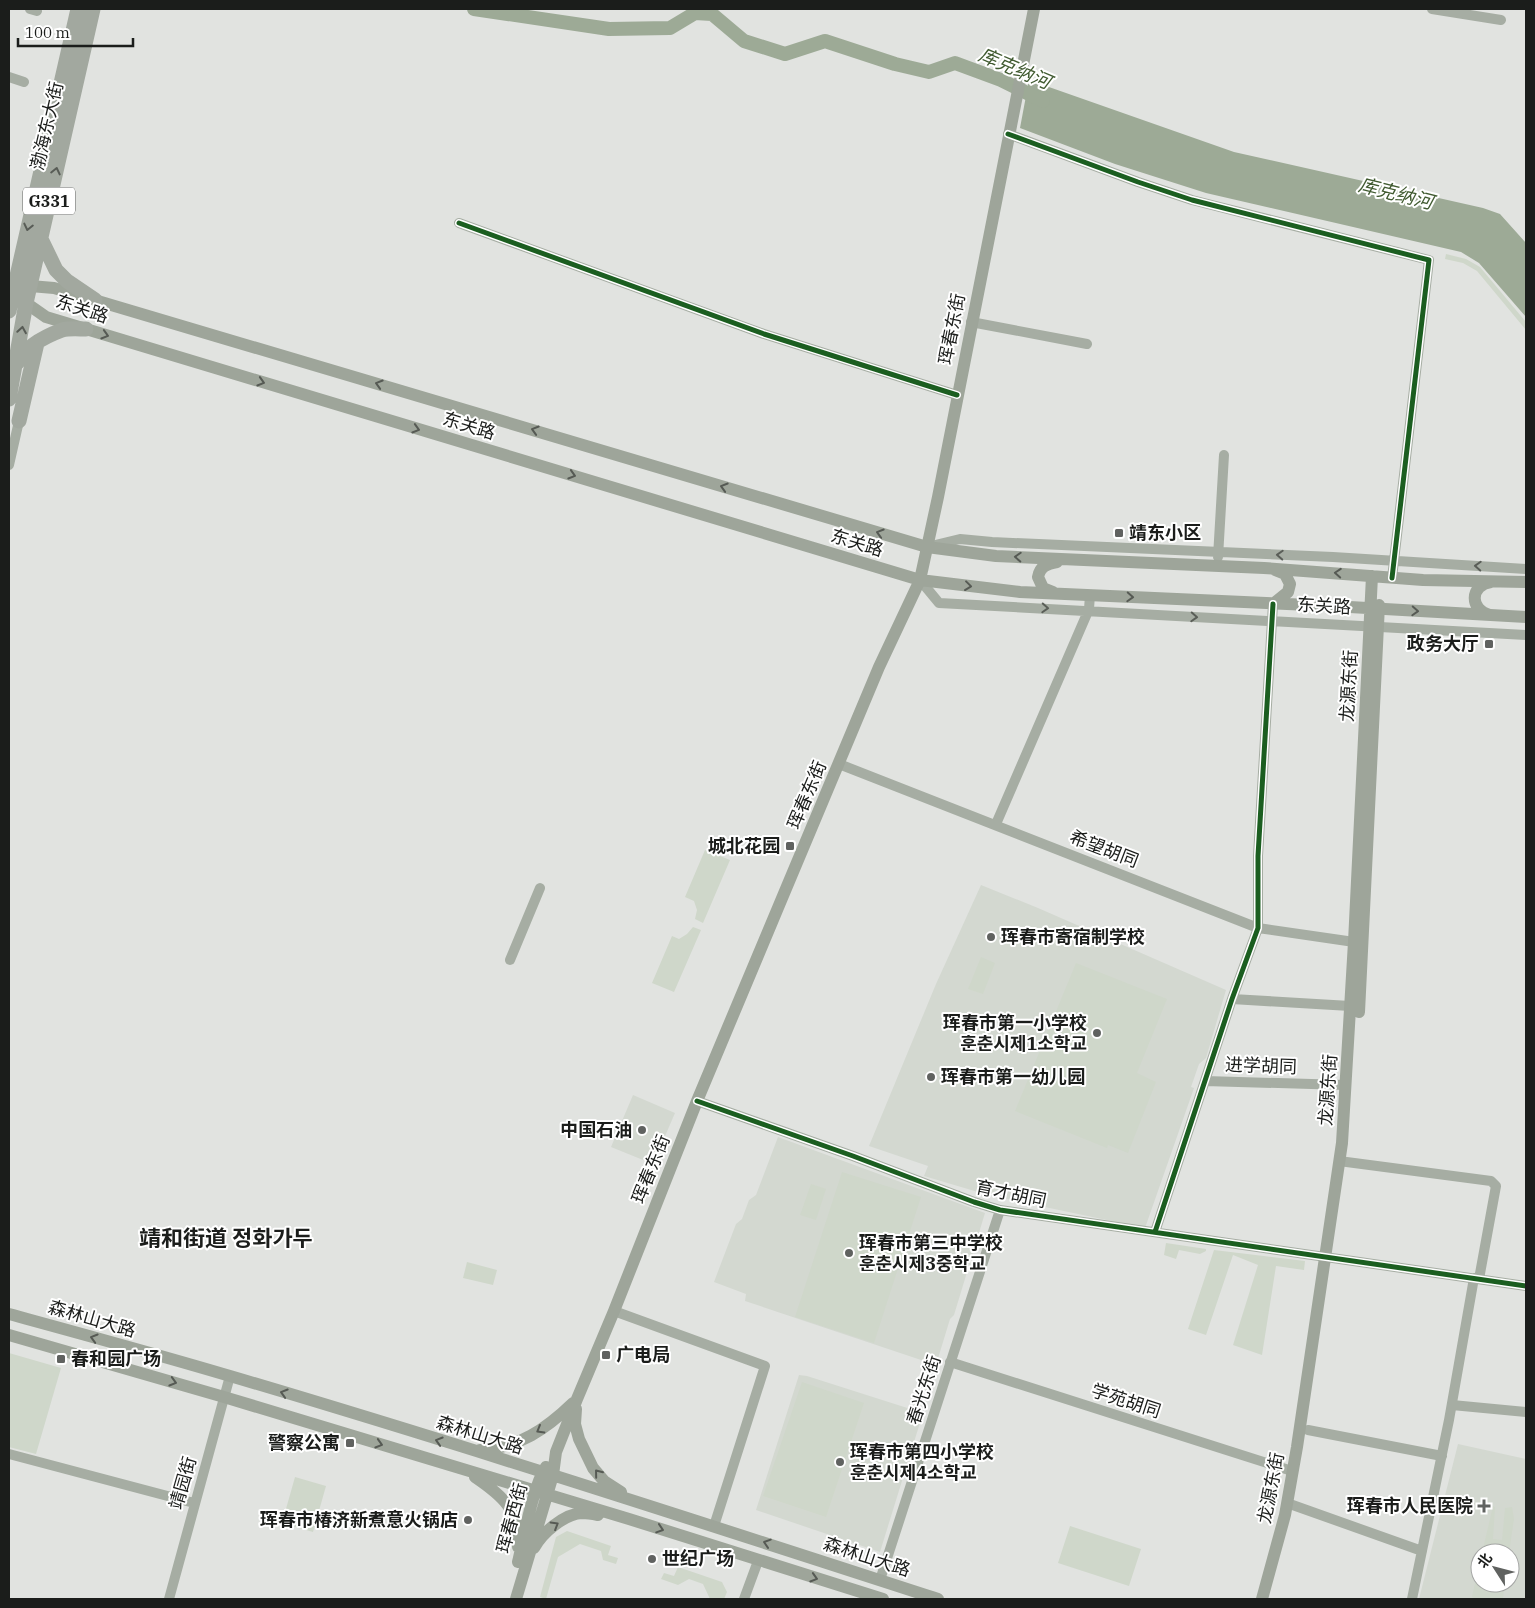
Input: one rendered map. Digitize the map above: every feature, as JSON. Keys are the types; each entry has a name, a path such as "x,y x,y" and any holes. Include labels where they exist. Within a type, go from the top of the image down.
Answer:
{"highway":[{"name":"渤海东大街","path":"9,396 16,368 14,304 78,9"},
{"name":"渤海东大街","path":"18,283 41,239 93,9"},
{"path":"41,239 56,270 66,281 95,300"},
{"path":"16,368 21,356 27,349 37,343 64,330 86,329"},
{"path":"19,421 37,343"}],"main road":[{"name":"珲春东街","path":"556,1452 698,1101 879,667 920,580 1034,9"},
{"name":"东关路","path":"18,283 54,288 927,547 996,556 1264,568 1423,580 1526,582"},
{"name":"东关路","path":"14,304 46,317 920,580 997,590 1526,617"},
{"path":"1063,594 1043,588 1039,581 1039,572 1045,565 1070,559"},
{"path":"1264,568 1281,572 1289,580 1290,588 1288,592 1273,604"},
{"name":"龙源东街","path":"1343,1161 1350,1144 1374,627 1375,609 1381,577"},
{"path":"1494,616 1485,614 1478,608 1474,599 1475,594 1477,589 1486,583 1501,581"},
{"name":"龙源东街","path":"1271,1599 1308,1430 1343,1161 1350,1006 1359,943"},
{"name":"龙源东街","path":"1262,1599 1291,1505 1292,1471 1329,1257"},
{"name":"森林山大路","path":"9,1314 230,1376 714,1526 938,1599"},
{"name":"森林山大路","path":"9,1335 629,1518 758,1561 883,1599"},
{"path":"470,1450 496,1449 511,1445 542,1430 577,1399"},
{"path":"577,1399 576,1424 579,1438 593,1468 604,1482 636,1502"},
{"name":"珲春西街","path":"508,1599 541,1492 556,1452"},
{"path":"465,1470 498,1493 504,1499 515,1519 518,1544 514,1577"},
{"name":"珲春西街","path":"516,1599 526,1564 541,1492"},
{"path":"526,1564 538,1540 549,1529 572,1516 582,1513 629,1518"}],"street":[{"path":"1432,9 1502,20"},
{"path":"9,77 24,82"},
{"path":"1009,131 1138,182 1192,200 1429,260 1394,562 1381,577"},
{"path":"459,223 764,334 957,395"},
{"path":"971,322 1087,344"},
{"path":"9,465 19,421"},
{"path":"1217,566 1224,455"},
{"path":"927,547 960,539 1333,557 1526,569"},
{"name":"东关路","path":"920,580 939,602 1526,635"},
{"path":"996,824 1088,611 1090,595"},
{"path":"1155,1232 1232,999 1258,928 1258,856 1273,604"},
{"name":"希望胡同","path":"839,764 1258,928 1359,943"},
{"path":"510,960 540,888"},
{"path":"1232,999 1350,1006"},
{"name":"进学胡同","path":"1205,1081 1346,1085"},
{"name":"育才胡同","path":"698,1101 1000,1210 1526,1286"},
{"path":"1343,1161 1492,1181 1496,1186 1412,1599"},
{"name":"春光东街","path":"880,1580 1000,1210"},
{"path":"614,1311 765,1366 714,1526"},
{"name":"学苑胡同","path":"950,1362 1292,1471"},
{"name":"靖园街","path":"169,1599 230,1376"},
{"path":"1452,1405 1526,1412"},
{"path":"1308,1430 1442,1456"},
{"path":"9,1454 194,1502"},
{"path":"1291,1505 1422,1550"},
{"path":"744,1599 758,1561"}],"shaded area":[{"path":"1446,254 1466,259 1480,267 1526,322 1526,330 1477,271 1463,263 1445,259"},
{"path":"705,850 730,860 703,923 695,919 697,910 694,901 685,897"},
{"name":"珲春市第一小学校 훈춘시제1소학교","path":"981,885 1226,990 1206,1058 1199,1064 1191,1087 1194,1088 1145,1228 988,1195 924,1176 928,1166 869,1146 936,984"},
{"path":"693,927 701,930 674,992 652,983 672,936 679,939"},
{"path":"981,957 995,963 983,994 968,989"},
{"path":"1076,963 1167,999 1137,1073 1156,1082 1128,1153 1108,1145 1107,1148 1015,1111"},
{"path":"633,1095 675,1113 653,1164 611,1147"},
{"name":"珲春市第三中学校 훈춘시제3중학교","path":"778,1137 985,1213 954,1315 950,1319 936,1365 745,1301 746,1294 714,1282 736,1224 742,1219 749,1200 756,1195"},
{"path":"842,1172 921,1197 874,1343 795,1317"},
{"path":"811,1184 826,1189 816,1220 800,1215"},
{"path":"1166,1243 1206,1249 1206,1251 1200,1254 1179,1250 1176,1259 1164,1255"},
{"path":"1214,1250 1305,1261 1304,1270 1276,1266 1262,1355 1233,1345 1258,1265 1233,1255 1206,1335 1188,1329"},
{"path":"467,1262 497,1270 493,1285 463,1278"},
{"path":"9,1353 61,1368 36,1454 9,1447"},
{"name":"珲春市第四小学校 훈춘시제4소학교","path":"799,1375 923,1413 880,1552 756,1510"},
{"path":"802,1382 864,1403 826,1517 763,1496"},
{"name":"珲春市人民医院","path":"1458,1444 1526,1459 1526,1599 1419,1599"},
{"path":"295,1477 326,1486 313,1532 282,1523"},
{"path":"1493,1506 1495,1507 1493,1539 1502,1540 1505,1508 1512,1507 1514,1519 1510,1543 1484,1543"},
{"path":"1070,1526 1141,1549 1129,1586 1058,1563"},
{"path":"567,1531 611,1546 608,1555 618,1558 616,1564 603,1560 601,1551 580,1544 558,1557 546,1599 540,1597 556,1537"},
{"path":"678,1567 722,1582 727,1592 724,1599 710,1599 703,1584 689,1579 678,1585 661,1579 664,1573 674,1576"},
{"path":"1473,1593 1504,1593 1501,1599 1475,1599 1472,1597"}],"water":[{"path":"1029,80 1234,152 1483,208 1500,214 1526,243 1526,317 1479,263 1461,252 1206,193 1115,164 1020,128"}],"waterway":[{"name":"库克纳河","path":"474,9 609,29 670,28 695,13 712,14 744,41 785,54 825,41 895,64 929,72 955,63 1001,80 1043,101"}],"cycle path":[{"path":"1008,134 1192,200 1429,260 1392,578"},
{"path":"459,223 764,334 957,395"},
{"path":"1155,1232 1232,999 1258,928 1258,856 1273,604"},
{"path":"697,1101 1000,1210 1526,1286"}],"place":[{"name":"靖东小区","path":"1119,533"},
{"name":"政务大厅","path":"1489,644"},
{"name":"城北花园","path":"790,846"},
{"name":"珲春市寄宿制学校","path":"991,937"},
{"name":"珲春市第一小学校 훈춘시제1소학교","path":"1097,1033"},
{"name":"珲春市第一幼儿园","path":"931,1077"},
{"name":"中国石油","path":"642,1130"},
{"name":"珲春市第三中学校 훈춘시제3중학교","path":"849,1253"},
{"name":"广电局","path":"606,1355"},
{"name":"春和园广场","path":"61,1359"},
{"name":"警察公寓","path":"350,1443"},
{"name":"珲春市第四小学校 훈춘시제4소학교","path":"840,1462"},
{"name":"珲春市人民医院","path":"1484,1506"},
{"name":"珲春市椿济新煮意火锅店","path":"468,1520"},
{"name":"世纪广场","path":"652,1559"}],"district":[{"name":"靖和街道 정화가두","path":"226,1238"}]}
